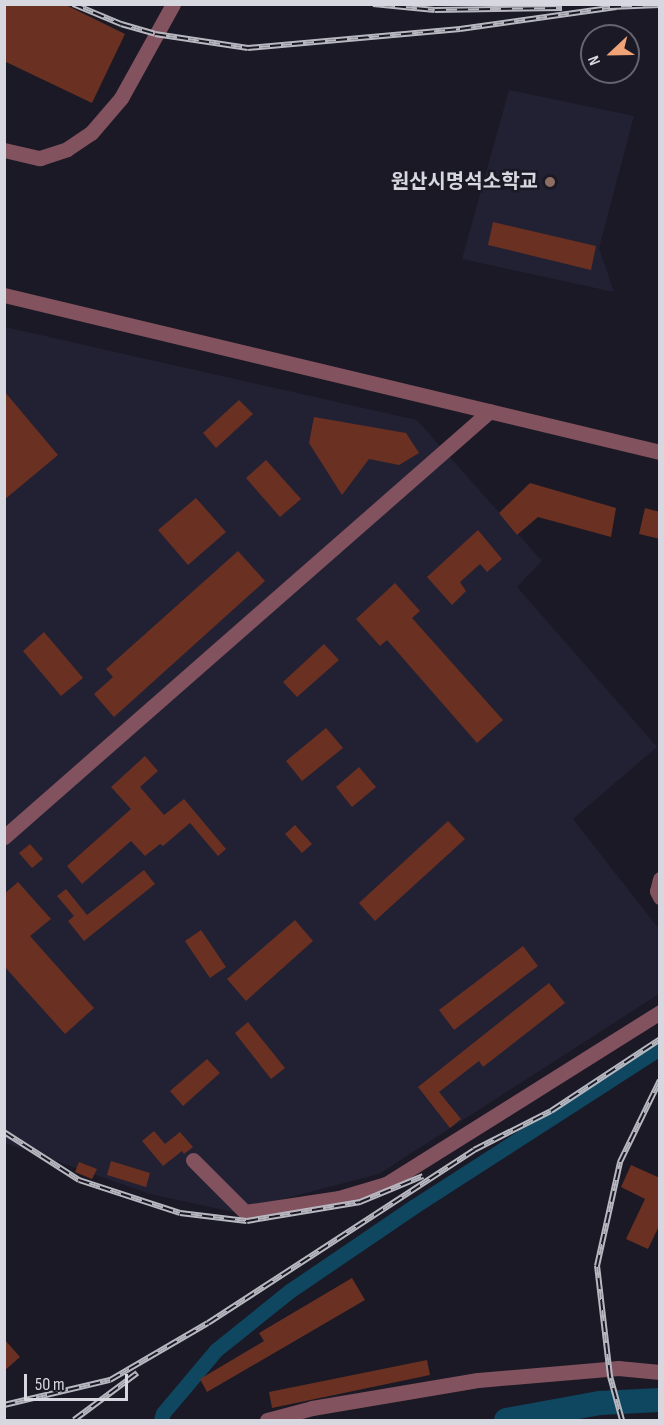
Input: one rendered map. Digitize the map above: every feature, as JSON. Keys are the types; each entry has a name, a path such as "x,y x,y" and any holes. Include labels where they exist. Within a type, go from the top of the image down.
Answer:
{"street":[{"path":"4,150 40,158 67,149 91,132 121,98 173,4"},
{"path":"4,295 660,452"},
{"path":"4,837 490,411"},
{"path":"660,879 657,891 660,897"},
{"path":"193,1160 245,1212 339,1198 386,1184 660,1012"},
{"path":"267,1420 312,1408 478,1380 618,1368 660,1372"}],"shaded area":[{"name":"원산시명석소학교","path":"509,90 634,116 599,248 614,292 462,259"},
{"path":"5,327 417,420 542,561 517,587 657,747 573,819 659,929 659,994 379,1174 233,1212 150,1194 5,1143"}],"building":[{"path":"4,4 64,4 125,34 92,103 4,61"},
{"path":"493,222 596,246 591,270 488,245"},
{"path":"4,391 58,455 4,500"},
{"path":"239,400 253,414 216,448 203,433"},
{"path":"314,417 406,433 419,453 399,465 369,459 342,495 309,443"},
{"path":"266,460 301,499 280,517 246,478"},
{"path":"530,483 616,508 611,537 538,517 517,535 499,513"},
{"path":"196,498 226,532 188,565 158,530"},
{"path":"645,508 660,512 660,539 639,534"},
{"path":"478,530 502,559 487,572 480,564 460,582 466,591 452,605 427,577"},
{"path":"238,551 265,581 114,717 94,694 113,677 106,669"},
{"path":"395,583 420,611 412,618 503,720 477,743 387,640 380,646 356,619"},
{"path":"44,632 83,678 61,696 23,651"},
{"path":"324,644 339,660 297,697 283,682"},
{"path":"326,728 343,748 302,781 286,761"},
{"path":"145,756 158,771 140,787 164,815 184,799 226,849 218,856 190,823 163,846 160,844 145,856 131,841 82,884 67,866 131,809 111,787"},
{"path":"359,767 376,787 352,807 336,787"},
{"path":"448,821 465,839 375,921 359,903"},
{"path":"295,825 312,844 302,853 285,834"},
{"path":"30,844 43,859 32,868 19,853"},
{"path":"144,870 155,884 84,941 68,921 74,916 57,896 66,889 87,915"},
{"path":"18,882 51,919 30,936 94,1008 65,1034 4,966 4,894"},
{"path":"295,920 313,941 246,1001 227,979"},
{"path":"201,930 226,967 210,978 185,941"},
{"path":"523,946 538,966 454,1030 439,1010"},
{"path":"549,983 565,1003 483,1067 479,1061 439,1092 461,1119 450,1128 418,1087"},
{"path":"248,1022 285,1068 271,1079 235,1033"},
{"path":"207,1059 220,1073 183,1106 170,1091"},
{"path":"154,1131 165,1144 180,1132 193,1147 184,1154 182,1151 163,1166 142,1141"},
{"path":"111,1161 150,1173 146,1187 107,1175"},
{"path":"79,1162 97,1169 92,1179 75,1172"},
{"path":"631,1165 660,1178 660,1224 648,1249 626,1239 645,1199 621,1187"},
{"path":"352,1278 365,1300 207,1392 200,1379 264,1341 259,1333"},
{"path":"4,1339 20,1357 4,1371"},
{"path":"427,1360 430,1375 272,1408 269,1392"}],"waterway":[{"path":"161,1420 163,1413 216,1350 291,1290 413,1207 660,1048"},
{"path":"506,1420 600,1403 660,1400"}],"railway":[{"path":"73,4 121,24 155,34 248,48 460,29 616,7"},
{"path":"373,4 435,10 562,8"},
{"path":"610,7 660,5"},
{"path":"4,1405 110,1380 208,1323 474,1150 551,1111 660,1039"},
{"path":"622,1420 610,1376 597,1266 620,1162 660,1080"},
{"path":"4,1132 79,1180 180,1213 247,1221 360,1202 423,1176"},
{"path":"74,1420 137,1373"}],"place":[{"name":"원산시명석소학교","path":"550,182"}]}
